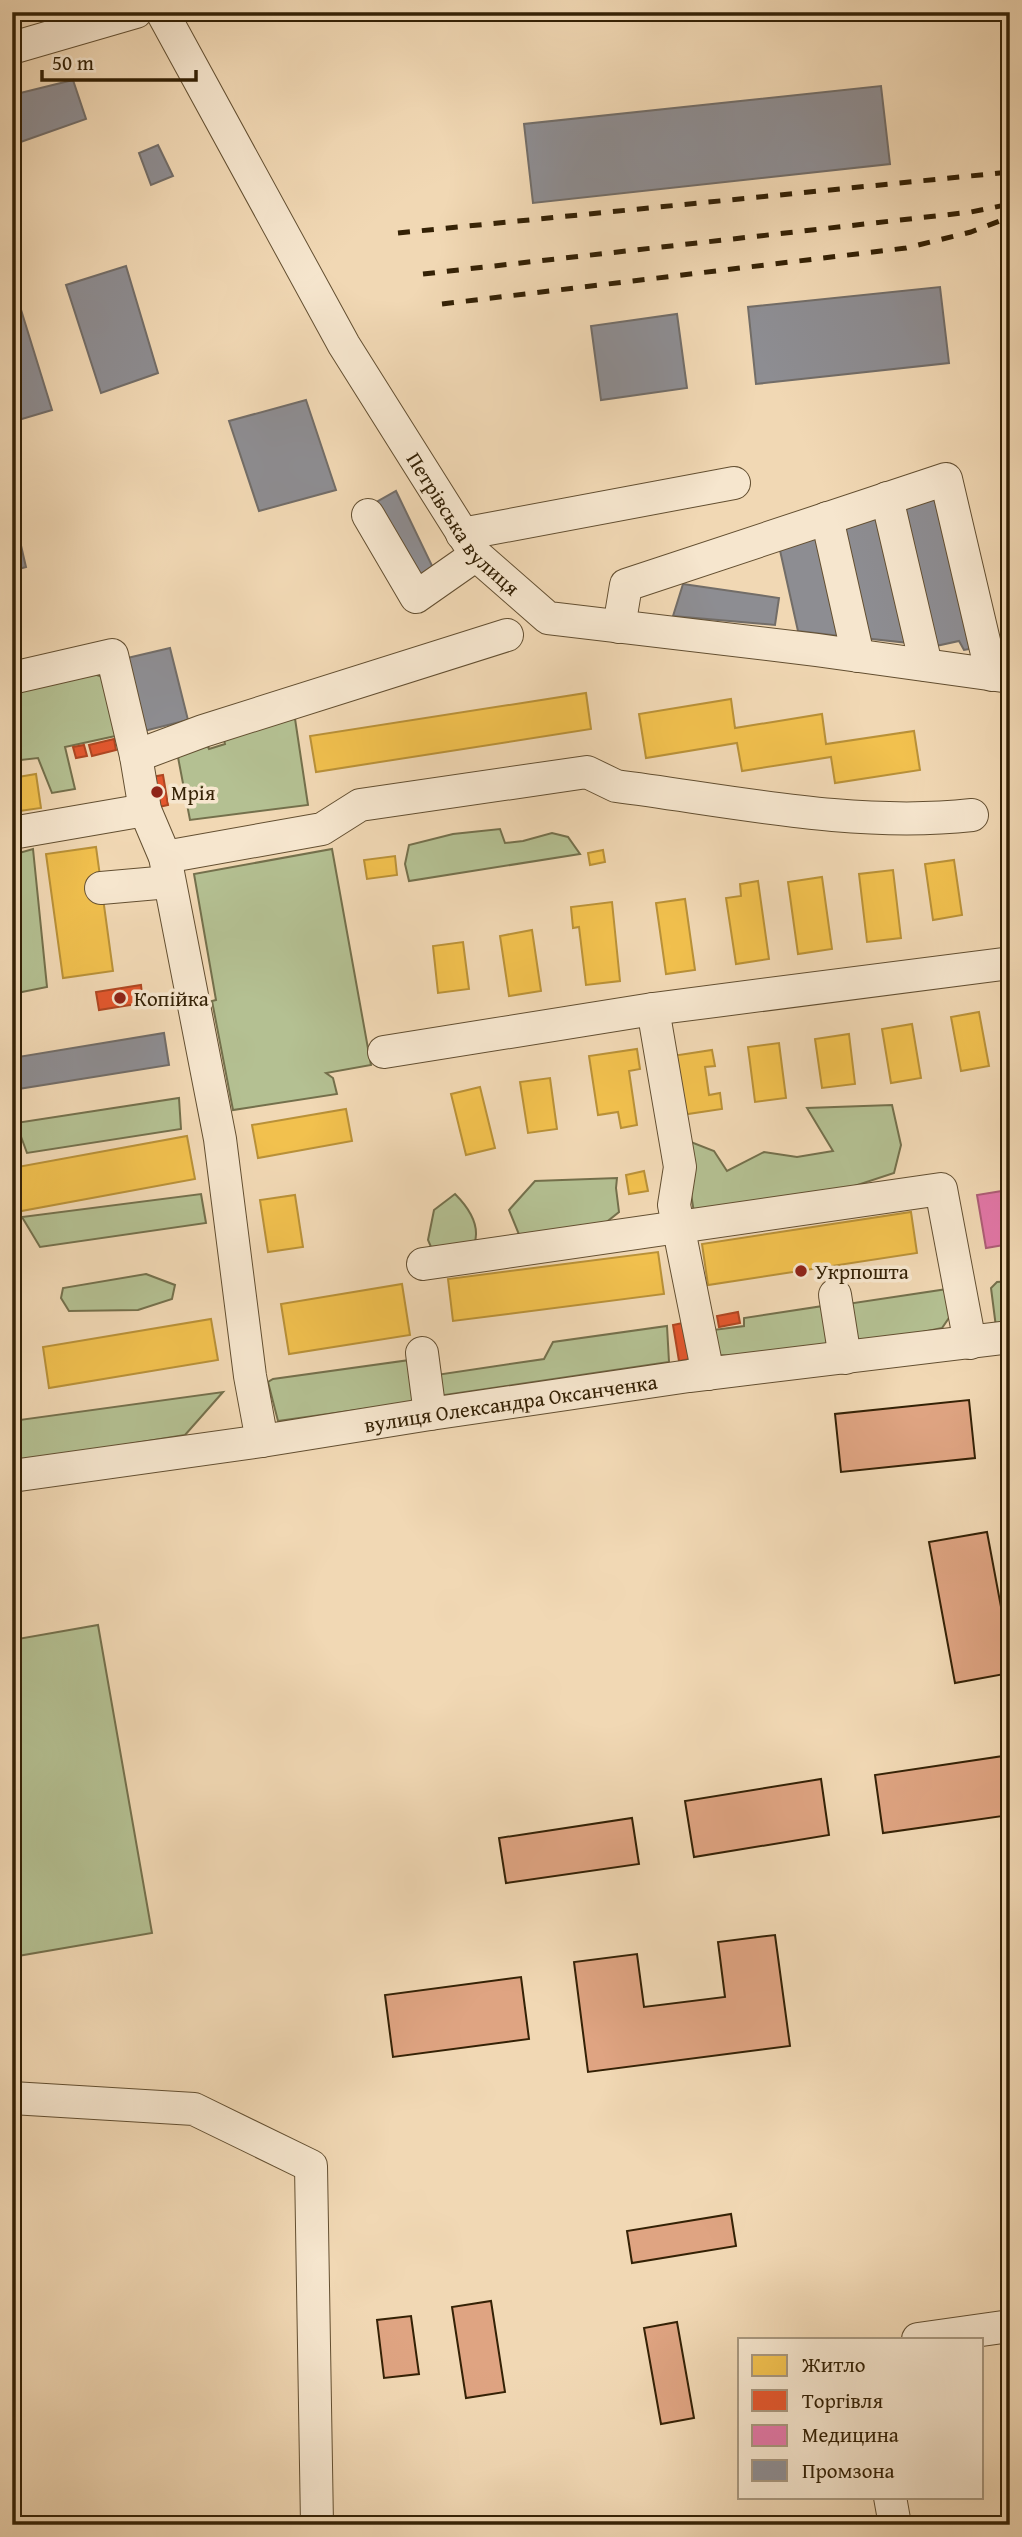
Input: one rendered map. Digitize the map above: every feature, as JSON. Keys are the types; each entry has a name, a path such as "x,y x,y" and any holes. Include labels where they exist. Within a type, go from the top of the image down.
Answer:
{"street":[{"path":"12,48 136,12"},
{"name":"Петрівська вулиця","path":"162,12 345,345 469,545 548,618 1001,676"},
{"path":"619,627 626,585 946,479 1001,676"},
{"path":"368,515 416,597 469,545 734,483"},
{"path":"887,498 926,665"},
{"path":"827,518 858,656"},
{"path":"136,756 203,731 507,635"},
{"path":"12,678 112,655 136,756 145,810 167,869 220,1139 250,1376 262,1441"},
{"path":"101,888 322,829 360,805 587,772 616,786 855,818 972,816"},
{"path":"12,833 145,810"},
{"path":"384,1052 653,1009 1003,964"},
{"path":"653,1009 680,1167 674,1205 708,1374"},
{"path":"423,1264 941,1189 970,1343"},
{"path":"835,1295 845,1358"},
{"name":"вулиця Олександра Оксанченка","path":"12,1476 708,1374 1010,1337"},
{"path":"422,1353 430,1414"},
{"path":"12,2098 194,2109 312,2166 317,2525"},
{"path":"925,2338 1010,2326"},
{"path":"890,2498 895,2525"}],"green space":[{"path":"83,670 108,679 120,735 65,747 75,789 52,793 38,758 12,761 12,687"},
{"path":"294,712 308,805 190,820 177,752 206,742 209,749 225,744 223,736"},
{"path":"500,829 505,843 552,833 568,837 580,854 409,881 405,864 409,845 453,834"},
{"path":"33,849 47,987 12,994 12,855"},
{"path":"332,849 371,1065 326,1073 333,1078 337,1094 233,1110 212,1001 216,1000 194,874"},
{"path":"179,1098 181,1129 27,1153 16,1123"},
{"path":"892,1105 901,1145 894,1173 824,1196 695,1219 685,1156 691,1142 714,1151 727,1171 764,1152 797,1157 833,1151 807,1108"},
{"path":"617,1178 619,1212 594,1232 520,1237 509,1210 535,1181"},
{"path":"201,1194 206,1223 40,1247 22,1217"},
{"path":"455,1194 472,1217 476,1231 474,1245 431,1247 428,1240 434,1210"},
{"path":"146,1274 175,1285 172,1299 138,1310 69,1311 61,1298 63,1288"},
{"path":"1010,1281 1010,1325 996,1327 991,1288 997,1282"},
{"path":"954,1288 955,1309 942,1328 855,1346 847,1304"},
{"path":"823,1306 830,1346 735,1356 717,1355 713,1330 744,1326 744,1318"},
{"path":"667,1326 669,1362 438,1396 436,1375 544,1359 553,1342"},
{"path":"417,1359 421,1401 278,1421 268,1382 273,1379"},
{"path":"223,1392 185,1435 12,1463 12,1421"},
{"path":"98,1625 152,1933 12,1957 12,1640"}],"building: Житло":[{"path":"586,693 591,729 316,772 310,736"},
{"path":"731,699 735,728 822,714 826,744 914,731 920,770 835,783 831,757 742,771 737,743 646,758 639,714"},
{"path":"36,774 41,808 12,812 12,778"},
{"path":"96,847 113,971 63,978 46,854"},
{"path":"603,850 605,862 590,865 588,853"},
{"path":"395,856 397,875 367,879 364,860"},
{"path":"954,860 962,915 933,920 925,864"},
{"path":"893,870 901,938 867,942 859,874"},
{"path":"822,877 832,949 798,954 788,882"},
{"path":"758,881 769,959 736,964 726,898 741,896 740,884"},
{"path":"685,899 695,970 666,974 656,903"},
{"path":"612,902 620,981 586,985 579,927 573,928 571,907"},
{"path":"532,930 541,991 509,996 500,936"},
{"path":"463,942 469,989 438,993 433,946"},
{"path":"979,1012 989,1066 961,1071 951,1017"},
{"path":"912,1024 921,1078 891,1083 882,1029"},
{"path":"849,1034 855,1084 822,1088 815,1039"},
{"path":"779,1043 786,1098 755,1102 748,1047"},
{"path":"637,1049 640,1069 629,1071 637,1125 621,1128 618,1112 598,1115 589,1056"},
{"path":"712,1050 715,1066 705,1067 709,1095 720,1093 722,1109 681,1115 672,1056"},
{"path":"550,1078 557,1129 528,1133 520,1082"},
{"path":"480,1087 495,1148 466,1155 451,1094"},
{"path":"346,1109 352,1141 258,1158 252,1125"},
{"path":"187,1136 195,1179 16,1212 12,1168"},
{"path":"644,1171 648,1191 629,1194 626,1175"},
{"path":"295,1195 303,1247 268,1252 260,1200"},
{"path":"911,1212 917,1253 708,1285 702,1244"},
{"path":"658,1252 664,1294 453,1321 448,1279"},
{"path":"402,1284 410,1335 289,1354 281,1304"},
{"path":"211,1319 218,1360 49,1388 43,1347"}],"building: Торгівля":[{"path":"114,739 116,750 92,756 89,745"},
{"path":"84,745 87,756 76,758 73,747"},
{"name":"Мрія","path":"163,775 168,805 150,809 145,778"},
{"name":"Копійка","path":"141,985 143,1003 99,1010 96,992"},
{"path":"738,1312 740,1323 719,1327 717,1316"},
{"path":"683,1323 690,1359 679,1361 673,1325"}],"building: Медицина":[{"path":"1008,1190 1010,1244 986,1248 977,1195"}],"building: Промзона":[{"path":"73,80 86,119 12,145 12,95"},
{"path":"881,86 890,164 533,203 524,124"},
{"path":"158,145 173,176 151,185 139,153"},
{"path":"126,266 158,373 101,393 66,285"},
{"path":"940,287 949,363 756,384 748,307"},
{"path":"18,300 52,410 12,422 12,302"},
{"path":"677,314 687,388 601,400 591,326"},
{"path":"306,400 336,490 259,511 229,421"},
{"path":"396,491 436,574 417,585 373,504"},
{"path":"940,492 976,648 964,650 959,641 936,646 899,504"},
{"path":"878,513 909,643 863,638 836,526"},
{"path":"16,524 26,567 12,571 12,525"},
{"path":"817,536 840,636 798,631 779,546"},
{"path":"683,584 779,598 775,625 673,616"},
{"path":"170,648 188,720 140,732 123,659"},
{"path":"164,1033 169,1065 12,1090 12,1058"}],"building: Інше":[{"path":"969,1400 975,1458 841,1472 835,1414"},
{"path":"987,1532 1010,1655 1010,1673 955,1683 929,1542"},
{"path":"1010,1755 1010,1815 883,1833 875,1775"},
{"path":"821,1779 829,1835 694,1857 685,1801"},
{"path":"632,1818 639,1864 506,1883 499,1838"},
{"path":"775,1935 790,2046 588,2072 574,1962 637,1954 644,2007 725,1997 718,1942"},
{"path":"521,1977 529,2039 393,2057 385,1995"},
{"path":"731,2214 736,2246 632,2263 627,2231"},
{"path":"491,2301 505,2392 466,2398 452,2307"},
{"path":"411,2316 419,2374 384,2378 377,2320"},
{"path":"677,2322 694,2418 661,2424 644,2328"}],"railway":[{"path":"398,233 1010,172"},
{"path":"423,274 971,212 1010,204"},
{"path":"442,304 906,248 971,232 1010,217"}],"place":[{"name":"Мрія","path":"157,792"},
{"name":"Копійка","path":"120,998"},
{"name":"Укрпошта","path":"801,1271"}]}
